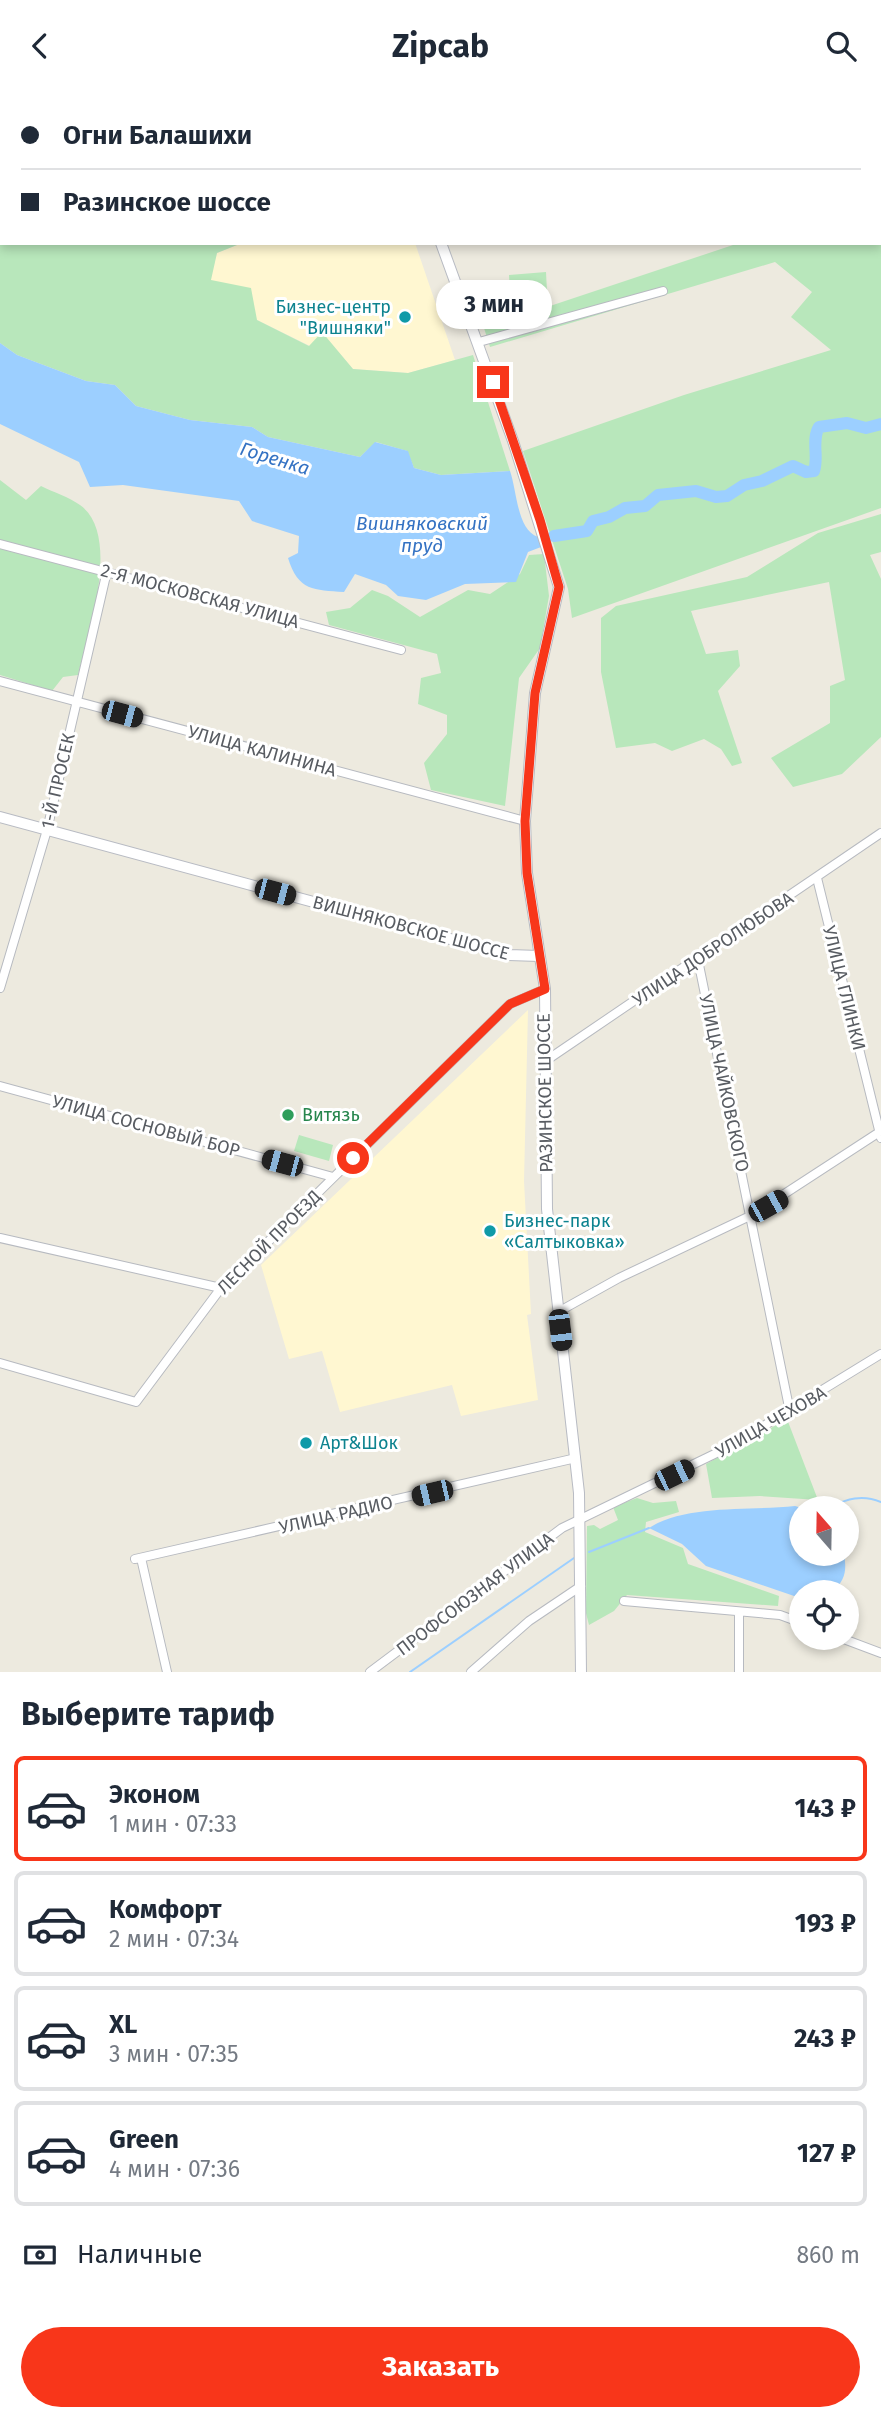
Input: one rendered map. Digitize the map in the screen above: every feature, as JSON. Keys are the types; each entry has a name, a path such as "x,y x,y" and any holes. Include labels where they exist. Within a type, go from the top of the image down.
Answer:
{"main road":[{"name":"РАЗИНСКОЕ ШОССЕ","path":"443,245 540,520 559,587 535,693 525,821 527,873 545,989 547,1209 581,1520 581,1672"},
{"name":"ВИШНЯКОВСКОЕ ШОССЕ","path":"0,817 509,955 539,956"}],"street":[{"path":"479,342 663,291"},
{"name":"2-Я МОСКОВСКАЯ УЛИЦА","path":"0,544 401,650"},
{"name":"1-Й ПРОСЕК","path":"0,988 47,830 107,572"},
{"name":"УЛИЦА КАЛИНИНА","path":"0,681 525,821"},
{"name":"УЛИЦА ДОБРОЛЮБОВА","path":"544,1062 698,960 881,833"},
{"name":"УЛИЦА ГЛИНКИ","path":"817,878 880,1134"},
{"name":"УЛИЦА ЧАЙКОВСКОГО","path":"698,960 790,1412"},
{"name":"ЛЕСНОЙ ПРОЕЗД","path":"0,1363 136,1402 221,1288 510,1004 545,989"},
{"name":"УЛИЦА СОСНОВЫЙ БОР","path":"0,1086 333,1177"},
{"path":"558,1312 619,1278 752,1215 880,1134"},
{"path":"0,1238 221,1288"},
{"name":"УЛИЦА ЧЕХОВА","path":"581,1520 731,1447 881,1355"},
{"name":"УЛИЦА РАДИО","path":"167,1672 138,1559 576,1458"},
{"name":"ПРОФСОЮЗНАЯ УЛИЦА","path":"370,1672 562,1528 581,1520"},
{"path":"471,1672 529,1621 583,1585"},
{"path":"624,1601 780,1615 789,1618"},
{"path":"739,1613 739,1672"},
{"path":"859,1645 881,1653"}],"shaded area":[{"path":"237,245 416,245 455,360 408,373 353,369 322,333 310,346 257,320 210,280 217,253"},
{"path":"528,1010 524,1181 531,1314 527,1315 538,1400 461,1416 452,1385 340,1412 322,1351 289,1359 261,1265"}],"green space":[{"path":"0,245 237,245 217,253 211,280 251,288 257,320 309,346 322,332 353,369 408,373 473,355 510,471 441,475 414,468 407,451 376,442 360,457 268,437 252,427 190,420 136,406 115,385 86,381 17,355 0,343"},
{"path":"733,245 881,245 881,508 572,618 568,589 523,451 684,395 831,350 791,317 812,292 775,262 490,347 484,328"},
{"path":"546,272 547,291 510,293 509,275"},
{"path":"0,480 26,500 41,486 76,502 92,519 99,538 98,586 78,675 63,677 52,691 0,675"},
{"path":"881,514 881,552 870,555 881,579 881,737 842,774 793,787 771,758 830,723 830,686 845,680 829,582 691,611 706,654 738,650 740,666 718,691 742,763 732,766 721,749 704,739 672,751 655,743 616,748 601,672 601,618 616,606 747,577 818,533"},
{"path":"544,554 549,596 540,648 519,678 505,806 431,790 424,763 447,734 447,715 418,704 421,678 441,673 437,654 329,625 326,612 350,608 372,590 388,596 420,617 468,590 490,594 520,574 529,555"},
{"path":"299,1135 333,1145 329,1161 294,1151"},
{"path":"787,1419 816,1496 712,1498 706,1464"},
{"path":"637,1498 653,1503 676,1501 679,1512 646,1522 645,1532 683,1548 688,1564 779,1596 778,1606 627,1595 614,1611 589,1625 586,1613 587,1526 594,1525 600,1529 618,1520 613,1507"}],"water":[{"name":"Вишняковский пруд","path":"0,343 17,355 86,381 115,385 136,406 190,420 252,427 268,437 360,457 375,442 408,451 414,468 441,475 510,471 522,518 531,533 538,537 541,547 528,552 516,582 465,584 426,600 398,596 386,585 355,574 344,592 308,587 297,577 288,558 298,553 299,536 252,521 239,501 123,485 90,487 79,462 0,424"},
{"path":"789,1506 789,1566 845,1566 842,1580 789,1580 789,1594 706,1566 682,1544 649,1528 681,1515"}],"waterway":[{"name":"Горенка","path":"554,536 587,531 593,521 609,517 625,508 645,506 658,495 696,491 716,497 727,496 744,485 762,481 793,466 806,472 814,471 819,427 847,423 866,428 881,424"},
{"path":"859,1499 881,1502"},
{"path":"589,1552 649,1528"},
{"path":"410,1672 574,1558"}],"place":[{"name":"Бизнес-центр \"Вишняки\"","path":"405,317"},
{"name":"Витязь","path":"288,1115"},
{"name":"Бизнес-парк «Салтыковка»","path":"490,1231"},
{"name":"Арт&Шок","path":"306,1443"}],"route":[{"path":"353,1158 510,1004 545,989 527,873 525,821 535,693 558,603 559,587 551,552 493,382"}]}
